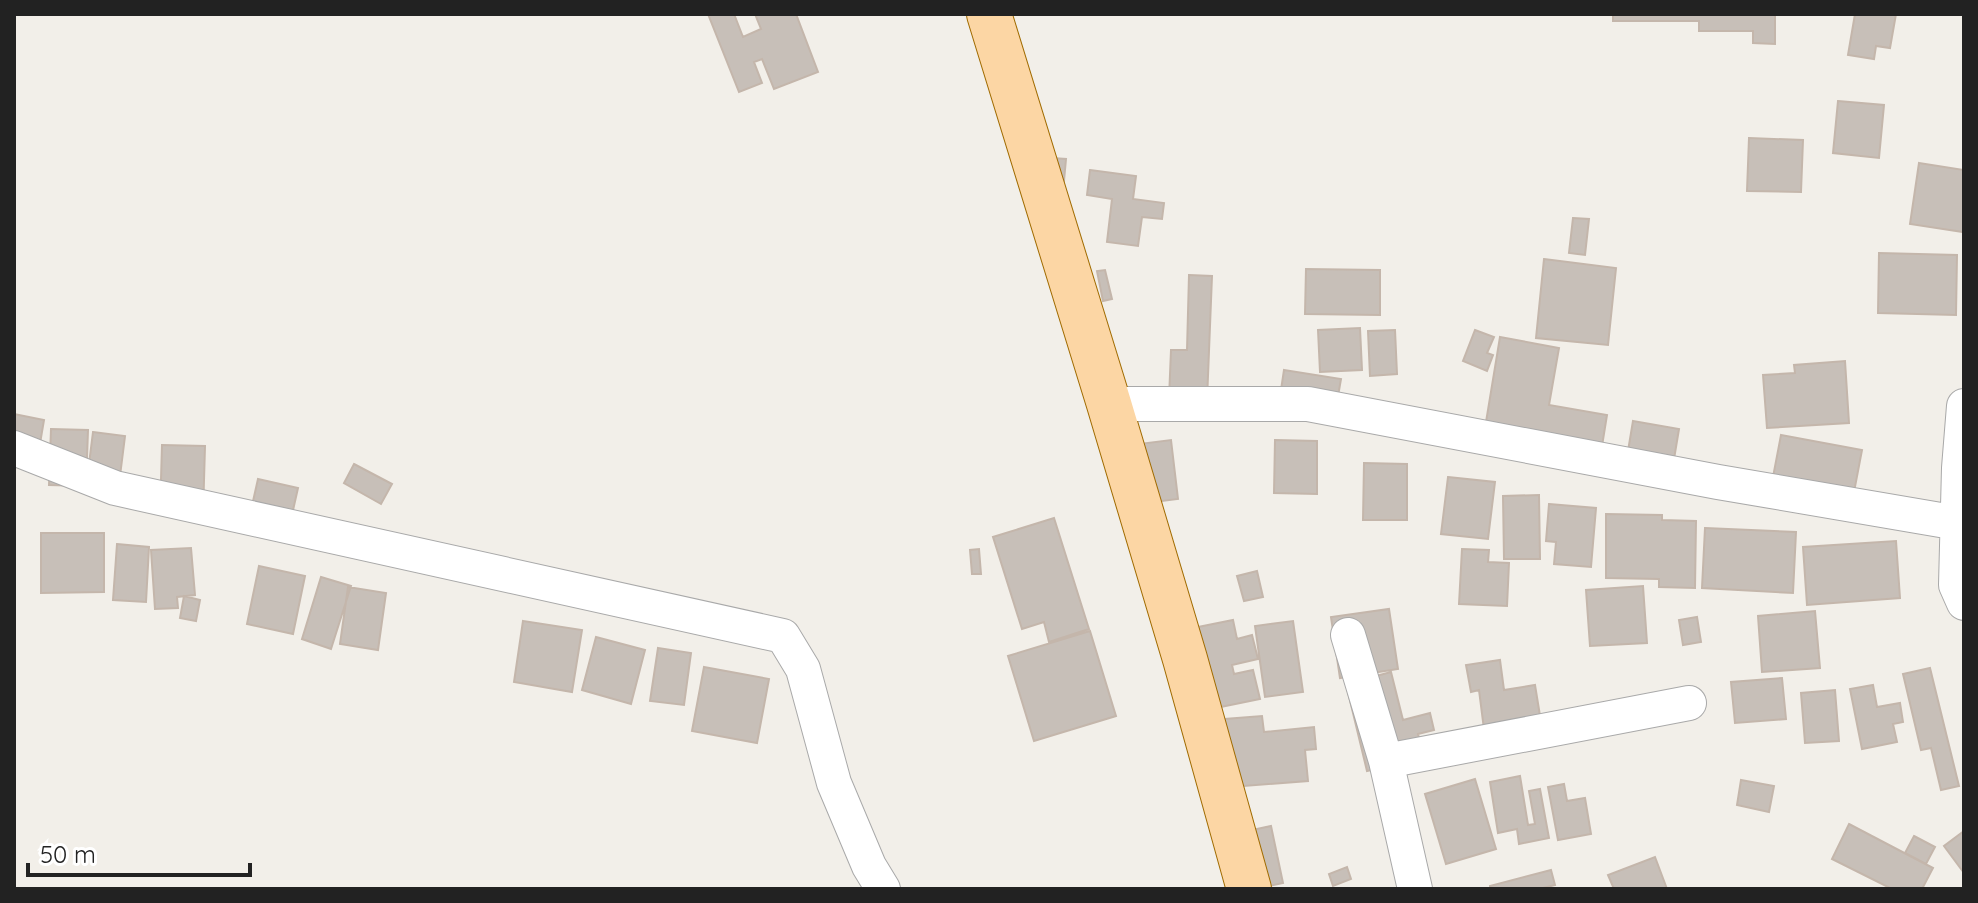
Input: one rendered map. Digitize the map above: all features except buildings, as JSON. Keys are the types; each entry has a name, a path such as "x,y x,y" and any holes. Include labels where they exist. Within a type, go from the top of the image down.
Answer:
{"main road":[{"path":"989,14 1185,659 1249,889"}],"street":[{"path":"1109,404 1308,404 1718,482 1958,523"},
{"path":"1964,406 1956,585 1964,603"},
{"path":"14,448 115,488 783,636 803,669 834,783 869,866 883,889"},
{"path":"1348,635 1386,761 1415,889"},
{"path":"1386,761 1689,703"}]}
